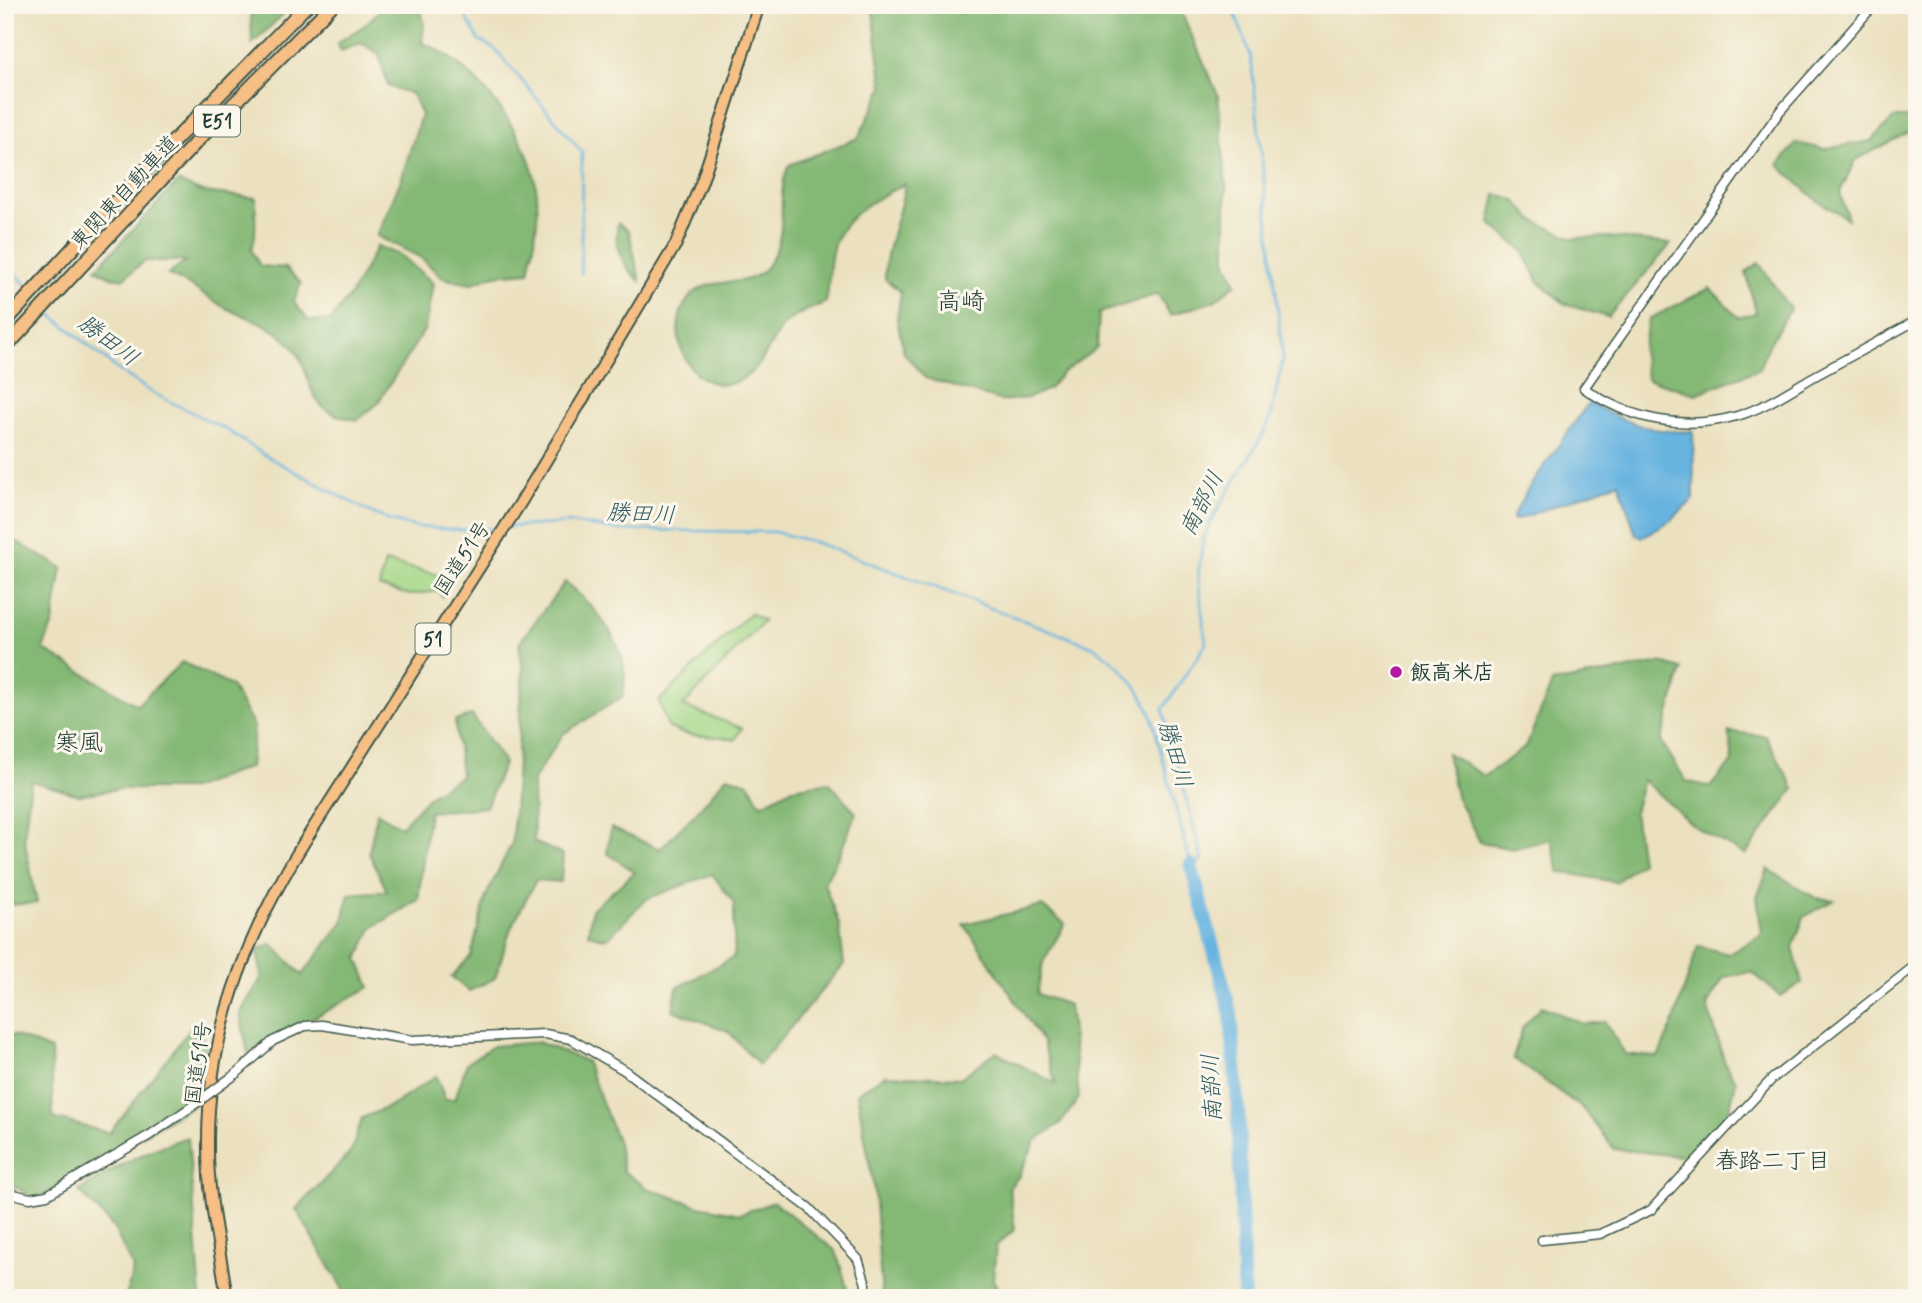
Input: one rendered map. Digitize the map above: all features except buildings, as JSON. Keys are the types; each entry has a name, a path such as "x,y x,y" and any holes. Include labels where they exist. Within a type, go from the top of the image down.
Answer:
{"highway":[{"name":"東関東自動車道","path":"5,322 307,5"},
{"name":"東関東自動車道","path":"5,348 104,240 332,5"},
{"name":"国道51号","path":"227,1298 209,1169 209,1110 220,1030 249,942 274,891 521,502 676,244 702,181 759,5"}],"street":[{"path":"1874,5 1780,111 1584,388 1611,404 1648,419 1685,423 1721,420 1755,410 1917,320"},
{"path":"1542,1240 1600,1234 1651,1210 1772,1079 1917,964"},
{"path":"5,1192 30,1198 47,1195 150,1135 236,1074 274,1041 289,1032 314,1026 412,1040 545,1034 571,1039 624,1070 809,1208 858,1259 866,1284 865,1298"}],"green space":[{"path":"254,5 293,5 252,44 251,17"},
{"path":"385,5 420,5 424,24 422,43 440,51 476,80 493,99 520,140 530,161 537,192 537,226 529,272 495,275 470,284 443,278 420,257 377,236 401,180 421,115 412,94 388,86 379,54 361,43 341,51 337,43 366,24"},
{"path":"870,5 1174,5 1180,9 1218,95 1226,185 1226,259 1236,284 1214,301 1170,315 1158,294 1099,313 1097,348 1062,373 1049,389 1028,398 1002,401 925,378 904,353 897,319 901,292 885,279 887,255 905,184 862,209 844,226 831,255 826,302 785,324 755,369 742,379 725,384 709,382 696,373 686,360 680,345 678,328 681,312 690,297 708,286 750,278 767,266 779,240 782,190 789,165 858,138 883,88"},
{"path":"1894,118 1917,118 1917,134 1913,130 1856,160 1840,192 1848,219 1818,201 1778,165 1797,143 1824,149 1871,141"},
{"path":"178,182 202,192 256,198 255,237 251,250 260,266 285,268 301,283 294,302 308,320 330,321 351,294 377,246 400,255 433,283 425,329 377,404 358,420 324,408 316,399 296,351 285,339 263,324 224,307 190,285 168,275 186,261 145,261 123,279 111,277 96,269"},
{"path":"1496,194 1516,201 1534,221 1572,238 1609,237 1671,244 1608,317 1565,304 1539,282 1523,251 1490,223"},
{"path":"618,223 629,231 640,281 628,269 620,255"},
{"path":"1759,263 1790,309 1766,350 1759,369 1696,394 1647,379 1642,351 1649,319 1710,288 1738,317 1756,313 1746,272"},
{"path":"5,535 62,568 53,623 43,649 137,705 182,662 231,686 254,727 250,767 191,789 118,789 79,795 31,781 24,838 37,903 6,905"},
{"path":"385,562 452,578 442,596 439,591 410,595 379,587"},
{"path":"565,582 590,605 611,633 623,664 625,680 622,697 563,734 533,780 534,842 563,855 561,882 536,880 511,928 495,978 469,991 451,977 471,956 486,896 512,843 523,670 519,643"},
{"path":"750,613 764,621 683,706 742,728 735,740 695,736 668,727 659,701"},
{"path":"1661,663 1682,669 1661,741 1686,781 1710,787 1733,761 1729,732 1766,736 1794,789 1745,855 1695,827 1643,780 1634,812 1641,862 1616,882 1559,872 1551,839 1512,849 1480,842 1456,796 1447,753 1484,776 1526,747 1552,683"},
{"path":"472,715 504,763 486,807 429,812 418,900 372,928 358,959 370,987 248,1054 240,1013 262,977 257,950 272,944 302,975 343,922 349,894 387,891 369,853 377,812 401,827 431,794 461,776 455,721"},
{"path":"727,776 749,783 761,805 793,788 829,782 856,813 824,883 839,924 844,964 759,1065 728,1031 673,1010 677,988 734,957 734,903 712,874 646,899 607,939 588,934 592,909 635,872 607,853 611,828 660,849 697,812"},
{"path":"1768,869 1816,898 1834,900 1804,917 1793,947 1802,983 1780,996 1752,972 1724,977 1707,1005 1726,1066 1736,1081 1729,1112 1688,1157 1614,1149 1582,1108 1513,1058 1523,1027 1542,1006 1583,1024 1605,1022 1625,1054 1658,1057 1673,1024 1698,946 1729,954 1762,934 1757,897"},
{"path":"1042,906 1065,924 1043,962 1037,994 1069,1005 1079,1098 1061,1123 1035,1141 1019,1176 1009,1188 1015,1229 996,1246 993,1280 1004,1298 882,1298 874,1189 857,1093 885,1075 960,1078 996,1052 1056,1084 1042,1041 964,924"},
{"path":"194,1024 207,1045 200,1101 37,1199 5,1181 5,1037 13,1035 51,1050 53,1118 109,1133"},
{"path":"538,1042 586,1061 618,1143 623,1171 647,1188 699,1206 740,1214 774,1202 836,1251 850,1298 348,1298 296,1209 351,1152 362,1118 395,1104 436,1076 445,1099 455,1099 467,1063 493,1046"},
{"path":"188,1137 201,1298 126,1298 133,1268 114,1228 79,1191 131,1160"}],"water":[{"path":"1589,402 1639,425 1665,431 1693,431 1694,499 1671,520 1642,537 1636,535 1619,482 1516,520 1512,518 1528,489"}],"waterway":[{"path":"459,5 479,40 496,50 582,152 581,273"},
{"name":"南部川","path":"508,527 572,523 618,530 775,532 814,542 1092,646 1126,674 1150,711 1191,865 1199,863 1202,859 1163,709 1206,644 1198,577 1203,539 1217,510 1264,433 1271,416 1283,359 1251,57 1232,5"},
{"name":"勝田川","path":"5,262 29,288"},
{"name":"勝田川","path":"46,310 117,369 151,392 227,430 266,456 366,510 388,520 416,527 461,530 502,528"},
{"name":"南部川","path":"1191,865 1231,1014 1238,1107 1244,1298"}],"place":[{"name":"飯高米店","path":"1396,672"}],"district":[{"name":"高崎","path":"961,301"},
{"name":"寒風","path":"79,742"},
{"name":"春路二丁目","path":"1773,1160"}]}
